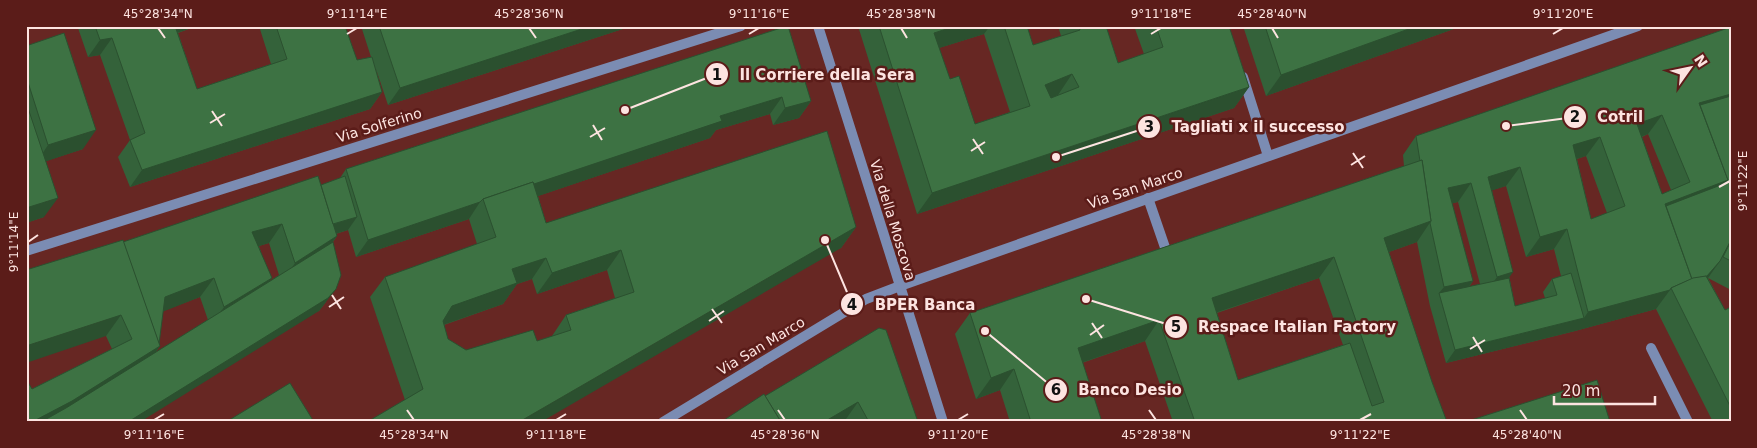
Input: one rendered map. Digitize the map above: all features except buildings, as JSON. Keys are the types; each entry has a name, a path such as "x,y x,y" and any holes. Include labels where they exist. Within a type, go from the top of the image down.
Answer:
{"street":[{"name":"Via Solferino","path":"26,250 741,26"},
{"name":"Via della Moscova","path":"818,26 943,422"},
{"name":"Via San Marco","path":"663,422 866,299 1638,26"},
{"path":"1238,64 1268,156"},
{"path":"1148,198 1170,263"},
{"path":"1651,348 1688,422"}],"place":[{"name":"Il Corriere della Sera","path":"625,110"},
{"name":"Cotril","path":"1506,126"},
{"name":"Tagliati x il successo","path":"1056,157"},
{"name":"BPER Banca","path":"825,240"},
{"name":"Respace Italian Factory","path":"1086,299"},
{"name":"Banco Desio","path":"985,331"}]}
